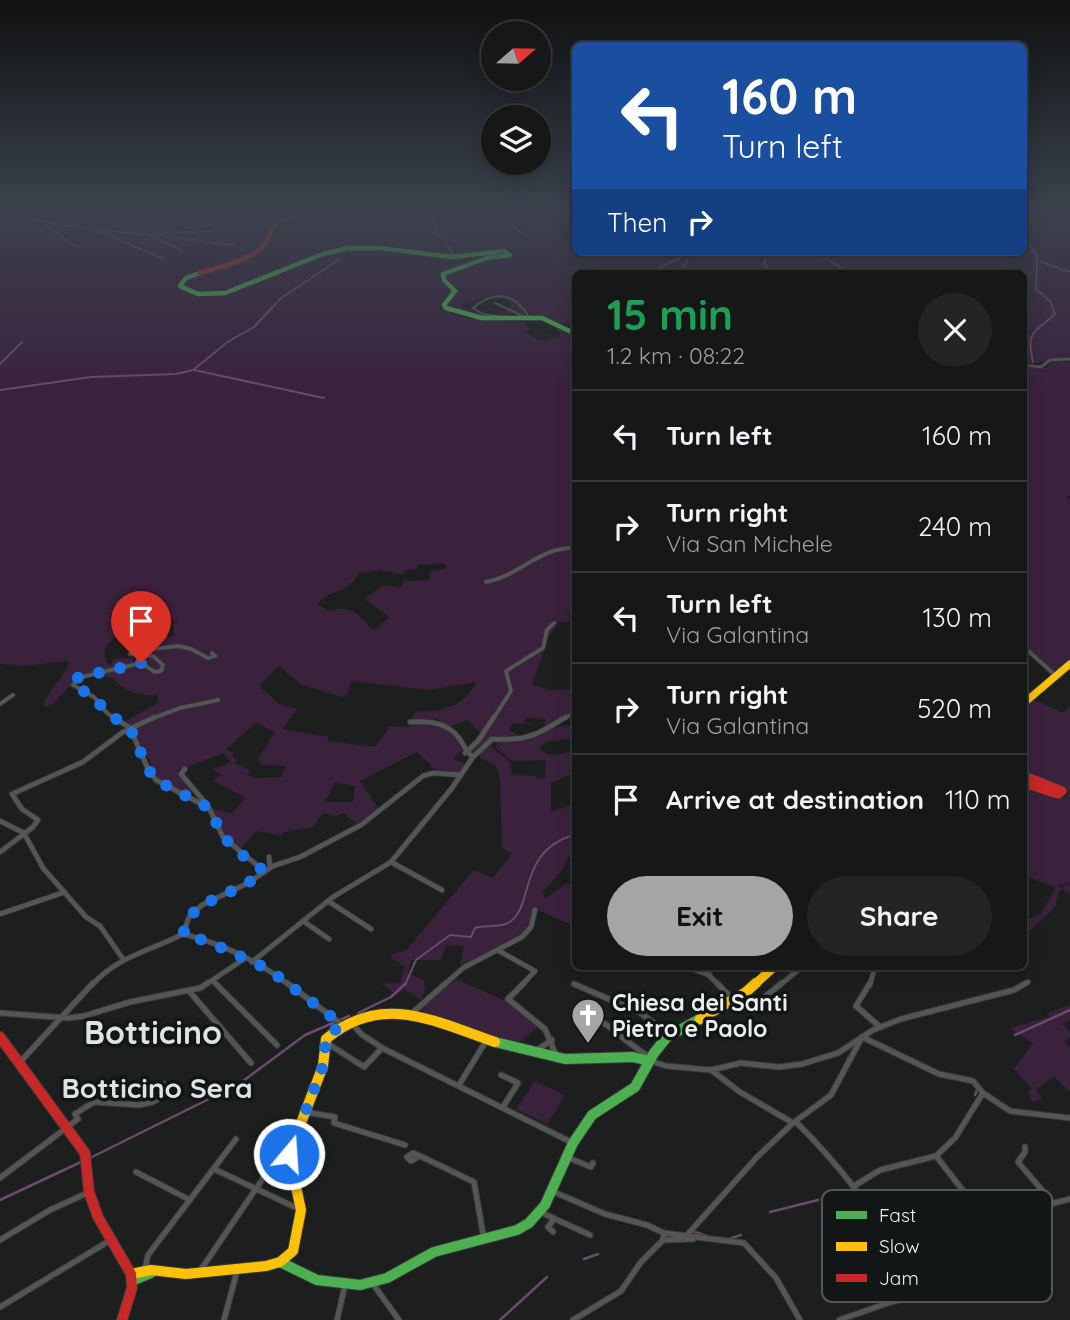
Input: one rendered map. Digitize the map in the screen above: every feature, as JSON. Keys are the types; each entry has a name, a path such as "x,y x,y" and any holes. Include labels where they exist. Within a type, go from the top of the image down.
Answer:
{"street":[{"path":"210,271 187,278 180,286 194,293 225,293 281,271"},
{"path":"452,271 443,274 444,280 455,291 444,305 447,309 475,319 525,318"},
{"path":"525,318 525,307 507,295 493,296 473,308 485,315 555,321 565,325 572,333"},
{"path":"495,303 525,318"},
{"path":"1027,365 1041,367 1050,360 1070,359"},
{"path":"486,582 513,576 541,553 572,548"},
{"path":"465,753 478,741 511,691 506,671 542,648 547,630 554,623"},
{"path":"209,808 156,780 148,769 130,728 107,713 94,697 73,685 73,682 77,678 141,663 155,672 161,671 163,665 160,660 154,656 130,654 136,651 182,647 194,650 203,658 209,659 215,656 212,653"},
{"path":"1027,650 1056,676"},
{"path":"1027,702 1070,664"},
{"path":"0,704 13,695"},
{"path":"0,852 38,820 22,809 12,794 18,789 83,762 130,728 170,711 218,700"},
{"path":"252,962 328,901 391,862 473,757 492,739 515,740 533,737 572,713"},
{"path":"410,722 436,720 459,738 465,753 473,757"},
{"path":"185,769 181,774 209,808 223,836 237,851 267,869"},
{"path":"19,1062 106,969 183,934 189,917 202,905 248,883 267,869 300,857 361,825 423,776 433,773 461,775"},
{"path":"1027,777 1056,786 1062,791 1058,794 1027,784"},
{"path":"0,821 23,833 43,868 86,917 100,926 123,959"},
{"path":"267,869 269,857"},
{"path":"391,862 442,890"},
{"path":"0,914 65,892"},
{"path":"328,901 371,929"},
{"path":"410,1015 463,968 522,937 531,927 535,910"},
{"path":"303,921 329,939"},
{"path":"183,934 209,942 268,969 333,1019 344,1023 382,1048 573,1143"},
{"path":"498,951 535,971 508,999 541,1021 552,1040 556,1058"},
{"path":"0,1013 60,1018 84,1016 163,994 189,991 213,981 244,960"},
{"path":"696,970 712,975"},
{"path":"705,970 712,975 731,1001 745,1006 755,1005 798,970"},
{"path":"280,1262 291,1272 345,1283 373,1284 395,1275 428,1254 484,1241 525,1226 540,1212 554,1192 573,1143 598,1109 635,1086 650,1057 675,1032 731,1001 771,970"},
{"path":"874,970 870,984 856,1006 880,1027"},
{"path":"213,981 277,1045"},
{"path":"584,1011 607,1021 630,1047 666,1066 711,1070 741,1063 779,1067 802,1064 838,1053 880,1027 933,1009 1014,990 1027,982"},
{"path":"574,984 639,1012 662,1030 675,1032"},
{"path":"189,991 251,1063"},
{"path":"132,1278 145,1271 179,1274 280,1262 293,1251 301,1210 289,1154 323,1066 325,1042 344,1023 381,1011 410,1015 556,1058 577,1060 650,1057"},
{"path":"0,1037 85,1153 89,1192 109,1241 132,1278 130,1299 122,1320"},
{"path":"862,1037 939,1074 973,1081 983,1093 1018,1114 1070,1118"},
{"path":"687,1236 757,1157 831,1095 862,1037"},
{"path":"459,1085 487,1039"},
{"path":"532,1053 552,1040"},
{"path":"325,1042 364,1067 382,1048"},
{"path":"711,1070 757,1103 795,1123 830,1154 857,1190"},
{"path":"501,1075 518,1083 503,1107"},
{"path":"0,1178 68,1128 78,1119 75,1114 94,1102 138,1105 153,1102 169,1092 164,1084"},
{"path":"854,1185 880,1170 936,1157 954,1138 983,1093"},
{"path":"303,1112 335,1116 334,1123 405,1144"},
{"path":"145,1271 148,1255 236,1139"},
{"path":"1025,1147 1025,1152 1018,1162 1042,1190"},
{"path":"420,1156 474,1182 484,1241"},
{"path":"567,1157 590,1167 593,1163"},
{"path":"936,1157 963,1190"},
{"path":"214,1169 301,1210"},
{"path":"199,1272 268,1171"},
{"path":"136,1172 190,1200"},
{"path":"0,1240 50,1210 89,1192"},
{"path":"554,1192 605,1214 647,1225 664,1237 744,1243 776,1278 800,1320"},
{"path":"1053,1203 1070,1199"},
{"path":"540,1212 590,1235"},
{"path":"553,1232 548,1227 554,1219"},
{"path":"573,1320 621,1292 641,1262 664,1237 687,1236 695,1239"},
{"path":"0,1307 109,1241"},
{"path":"224,1320 238,1269"},
{"path":"132,1278 157,1270"},
{"path":"337,1320 345,1283"},
{"path":"373,1284 399,1320"},
{"path":"839,1320 891,1302"}],"shaded area":[{"path":"0,271 572,271 572,323 565,324 530,316 528,311 527,316 508,314 503,318 465,315 445,306 456,289 442,273 440,275 453,292 443,305 458,315 480,320 524,322 529,331 525,332 541,341 552,339 545,333 554,338 561,336 555,326 530,318 562,324 568,332 572,328 572,612 564,613 570,615 569,619 572,621 559,622 547,639 549,629 555,624 552,618 553,622 545,630 545,648 533,681 534,685 550,690 572,689 572,711 552,724 544,725 545,719 525,717 524,723 541,726 513,723 509,730 518,736 543,730 536,736 551,728 572,725 572,739 548,741 539,748 552,755 572,750 572,774 551,783 551,812 572,804 572,849 561,871 542,892 545,899 567,883 572,885 572,925 534,908 524,932 488,954 460,965 464,946 446,945 441,960 411,960 408,973 424,980 425,990 421,1000 404,989 396,995 382,984 400,983 405,967 391,958 393,954 406,950 474,870 493,878 512,853 500,847 500,778 495,764 480,758 480,752 495,740 491,747 510,762 512,774 536,776 536,779 546,778 545,760 512,761 495,747 499,740 505,738 491,739 471,755 466,753 480,733 468,720 449,727 437,719 412,720 415,712 443,709 458,703 477,682 429,690 351,681 347,695 343,697 300,684 279,666 259,686 279,704 297,709 282,729 329,737 327,741 375,747 391,726 409,727 411,723 441,724 457,739 463,753 460,751 453,759 467,764 461,772 438,772 417,752 360,781 378,808 357,824 343,813 337,816 323,813 313,827 284,832 282,836 257,831 239,850 225,835 213,809 232,813 246,798 213,781 221,775 213,769 231,762 224,753 179,770 178,773 196,792 187,795 159,779 133,729 123,723 157,703 158,695 133,692 113,678 86,676 73,682 56,701 45,708 43,703 69,665 67,661 23,666 0,664","holes":["496,295 509,298 510,309 487,316 462,306","444,563 446,568 430,571 429,580 407,581 405,578 400,588 384,585 364,599 390,617 375,629 370,628 353,612 343,609 330,611 318,605 325,597 348,585 359,573 379,570 403,575 405,571 416,569 418,565","153,598 160,606 158,613 174,621 173,633 176,636 141,636 130,626 131,617","115,638 128,642 141,658 133,664 134,658 113,659 111,666 106,662 105,654 107,645","256,723 275,732 257,761 261,761 260,764 285,766 282,777 256,778 247,775 250,770 235,763 237,760 232,756 234,754 226,749","335,782 355,786 353,802 325,802"]},
{"path":"1027,271 1070,271 1070,358 1027,364"},
{"path":"1052,362 1070,362 1070,496 1066,497 1070,500 1070,660 1055,673 1027,649 1027,367 1046,368"},
{"path":"1035,700 1063,713 1070,707 1070,882 1057,886 1060,888 1070,884 1070,893 1060,889 1055,907 1027,933 1027,920 1041,914 1056,887 1027,877 1027,786 1066,798 1067,793 1059,785 1027,776 1027,704"},
{"path":"456,979 512,1004 540,1025 515,1046 424,1017 424,1011 421,1009"},
{"path":"1070,1005 1070,1020 1062,1024 1070,1032 1070,1037 1064,1042 1070,1047 1070,1092 1054,1077 1036,1089 1042,1099 1032,1102 1028,1093 1031,1088 1014,1069 1033,1043 1009,1028 1049,1017 1047,1013"},
{"path":"535,1081 565,1095 547,1124 516,1109"}],"waterway":[{"path":"0,390 91,377 176,374 193,370 229,341 254,327 281,298 322,271"},
{"path":"1033,362 1031,338 1055,314 1050,301 1036,289 1037,271"},
{"path":"1066,271 1070,272"},
{"path":"0,364 22,342"},
{"path":"194,370 324,398"},
{"path":"406,983 416,960 450,935 471,937 475,928 508,923 522,905 535,866 544,853 557,842 572,836"},
{"path":"358,1013 391,997 406,983"},
{"path":"1015,1035 1070,1010"},
{"path":"88,1159 239,1084 305,1035 349,1016"},
{"path":"975,1095 977,1090"},
{"path":"0,1200 83,1161"},
{"path":"770,1212 818,1200"},
{"path":"695,1232 707,1236"},
{"path":"729,1239 741,1235"},
{"path":"584,1259 598,1254"},
{"path":"500,1320 547,1277"}],"traffic: fast":[{"path":"200,273 186,278 180,286 198,294 225,293 281,271"},
{"path":"452,271 443,274 444,280 455,291 444,305 446,308 471,317 542,318 572,332"},
{"path":"280,1262 317,1280 360,1285 387,1278 434,1252 517,1230 529,1223 545,1205 573,1143 592,1115 635,1087 654,1053 667,1037 700,1019"},
{"path":"495,1042 565,1059 633,1057 649,1061"},
{"path":"132,1281 151,1273"}],"traffic: slow":[{"path":"1027,700 1070,664"},
{"path":"700,1019 746,992 771,970"},
{"path":"131,1274 151,1270 186,1274 266,1266 280,1262 293,1251 301,1210 289,1154 323,1066 326,1039 344,1024 364,1016 385,1013 408,1015 495,1042"}],"traffic: jam":[{"path":"200,273 208,271"},
{"path":"1027,777 1062,791 1058,794 1027,784"},
{"path":"0,1037 85,1153 89,1192 98,1217 131,1274 132,1288 122,1320"}],"place":[{"name":"Chiesa dei Santi Pietro e Paolo","path":"588,1045"}],"district":[{"name":"Botticino","path":"153,1032"},
{"name":"Botticino Sera","path":"157,1087"}],"route":[{"path":"141,663 108,673 77,678 73,685 94,697 107,713 130,728 148,769 156,780 209,808 223,836 237,851 264,871 248,883 202,905 189,917 183,934 209,942 268,969 341,1024 326,1039 323,1066 289,1154"}]}
